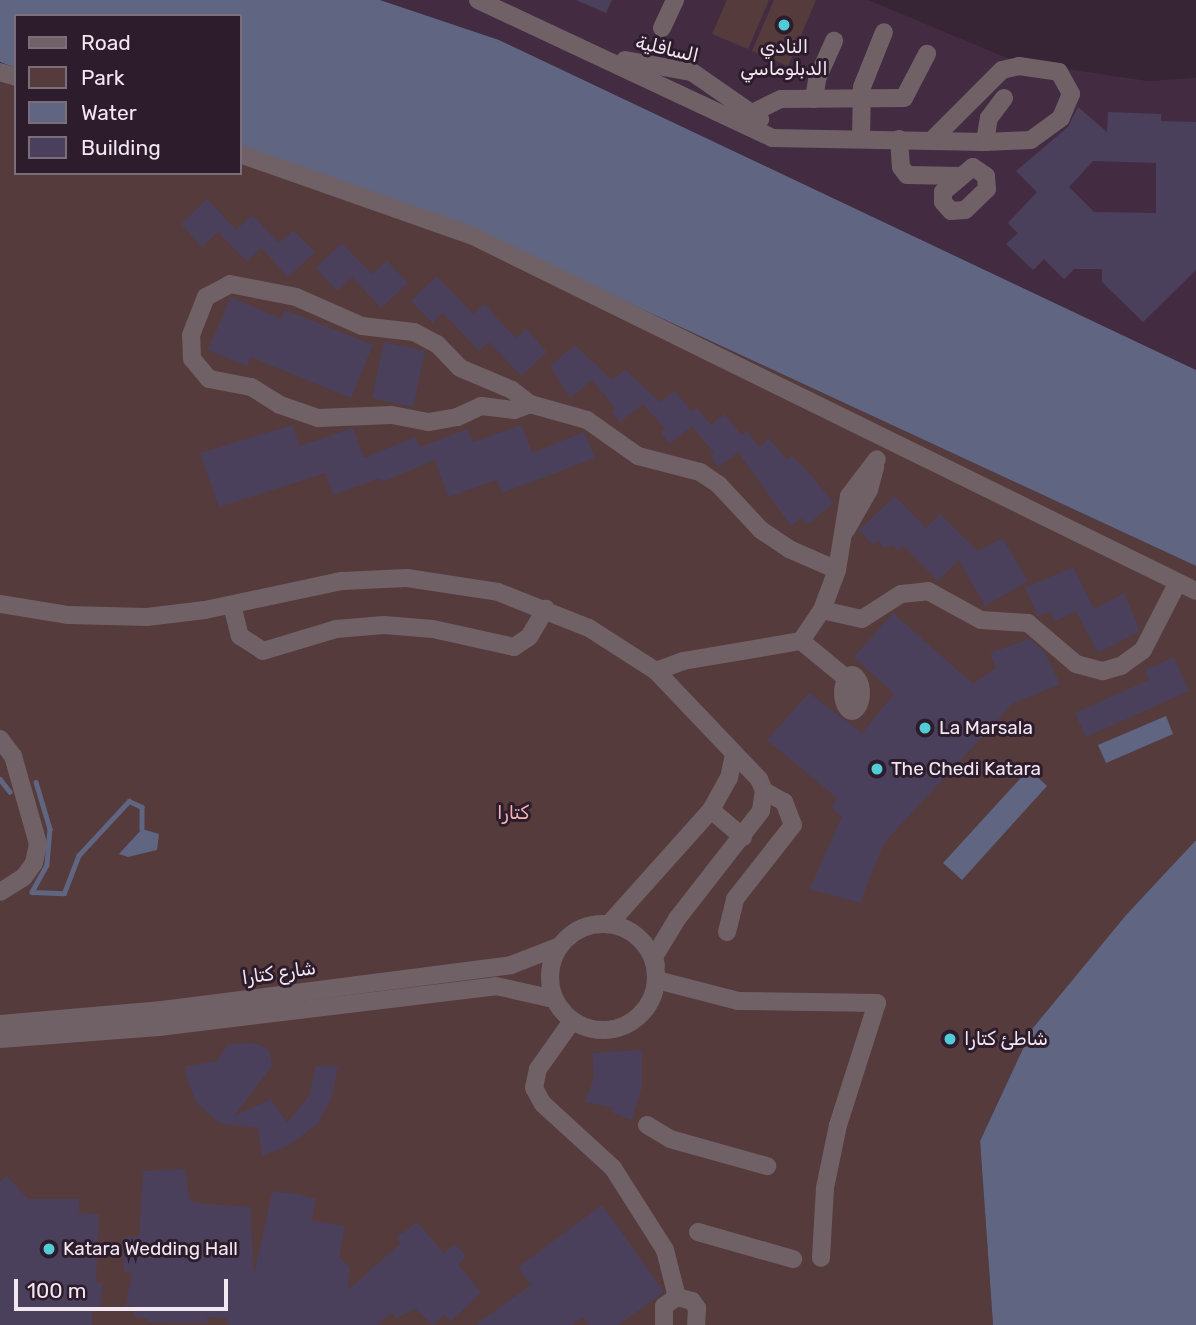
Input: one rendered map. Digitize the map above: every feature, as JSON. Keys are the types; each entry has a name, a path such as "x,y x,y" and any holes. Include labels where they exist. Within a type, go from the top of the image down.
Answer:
{"street":[{"name":"السافلية","path":"478,0 506,5 751,130 786,139 934,138 985,142 1031,140 1060,118 1071,94 1059,72 1019,66 1002,70 934,138"},
{"path":"662,27 675,0"},
{"path":"861,139 860,99 884,32"},
{"path":"814,99 817,79 834,41"},
{"path":"752,113 781,99 904,98 927,54"},
{"name":"السافلية","path":"604,56 692,72 786,139"},
{"path":"696,101 706,94 709,82"},
{"path":"985,142 989,118 1004,98"},
{"path":"899,139 901,167 907,175 960,176"},
{"path":"242,155 473,236 1196,591"},
{"path":"530,404 514,410 481,406 457,417 428,422 391,415 318,418 280,405 251,387 209,379 192,359 191,335 206,297 223,285 296,297 362,326 404,328 427,338 460,368 512,390 530,404 587,420 638,456 700,472 719,485 761,530 789,549 837,570"},
{"path":"656,671 695,659 801,641 822,610 837,570 849,496 877,459 883,436"},
{"path":"0,604 118,618 232,605 342,581 407,578 473,587 546,609 589,628 656,671 759,779 764,792 761,811 677,919 654,957 656,973 647,1009 623,1027 601,1030 572,1021 554,999 550,972 560,946 581,928 609,924 641,940 656,973 738,1001 877,1003 838,1125 825,1188 821,1258"},
{"path":"822,610 862,619 901,594 928,591 981,620 1028,623 1076,664 1103,671 1121,666 1143,650 1178,582"},
{"path":"232,605 240,636 263,651 336,629 384,625 444,631 514,647 529,637 546,609"},
{"path":"801,641 845,677"},
{"path":"0,739 13,756 38,844 34,863 24,877 0,892"},
{"path":"609,924 711,810 729,778 734,754"},
{"path":"727,932 735,899 793,825 785,802 764,792"},
{"path":"711,810 743,837"},
{"name":"شارع كتارا","path":"0,1024 131,1014 510,965 560,946"},
{"name":"شارع كتارا","path":"0,1039 159,1027 496,986 554,999"},
{"path":"572,1021 538,1069 534,1088 543,1104 613,1168 665,1250 677,1297"},
{"path":"648,1125 670,1139 767,1166"},
{"path":"698,1232 793,1259"},
{"path":"664,1325 664,1306 677,1297 692,1301 697,1308 696,1325"}],"shaded area":[{"name":"النادي الدبلوماسي","path":"380,0 868,0 1014,61 1147,81 1196,78 1196,370 499,40"}],"green space":[{"path":"727,0 769,0 748,49 712,34"},
{"name":"النادي الدبلوماسي","path":"774,0 816,0 788,66 752,51"},
{"name":"كتارا","path":"0,63 14,67 14,175 242,175 242,150 506,246 1196,566 1196,840 1126,915 1032,1029 980,1141 993,1325 0,1325"}],"water":[{"path":"0,0 380,0 499,40 1196,370 1196,566 506,246 242,150 242,14 14,14 14,67 0,62"},
{"path":"1166,716 1173,734 1106,763 1098,745"},
{"path":"1029,769 1047,786 962,880 943,863"},
{"path":"142,829 159,834 157,850 128,857 119,854"},
{"path":"1196,840 1196,1325 993,1325 980,1141 1032,1029 1126,915"}],"building":[{"path":"576,0 612,0 606,13"},
{"path":"1078,107 1107,132 1108,112 1161,114 1161,121 1196,122 1196,270 1143,322 1102,282 1102,269 1074,269 1064,279 1044,259 1033,270 1006,244 1018,233 1008,223 1037,192 1016,171 1068,127","holes":["1093,161 1156,163 1156,213 1094,212 1069,187"]},
{"path":"207,199 236,230 252,215 279,243 293,230 315,252 288,277 261,248 247,262 218,232 202,247 181,224"},
{"path":"342,243 372,274 387,261 408,283 381,308 352,277 337,291 316,268"},
{"path":"437,276 473,314 484,304 516,338 526,329 547,352 521,376 489,342 479,351 443,313 432,323 411,301"},
{"path":"231,297 282,319 285,310 373,345 351,398 251,357 247,366 208,350"},
{"path":"384,342 425,351 413,407 372,398"},
{"path":"575,345 612,380 625,370 660,402 675,391 692,412 697,408 711,425 724,414 742,435 747,431 759,447 769,439 787,460 792,456 834,503 807,525 801,518 791,526 738,452 719,467 710,456 714,453 692,426 670,444 661,433 665,429 643,404 620,422 611,412 615,408 592,380 570,398 550,366"},
{"path":"292,425 300,446 353,428 364,458 415,437 420,447 468,429 473,442 522,425 532,453 584,432 595,458 502,493 497,480 448,497 435,460 382,482 380,478 333,495 325,473 219,507 200,453"},
{"path":"895,496 926,528 940,514 978,551 1002,538 1028,581 985,606 959,560 938,581 903,546 898,550 893,546 884,548 879,540 873,545 859,530"},
{"path":"1073,567 1094,609 1124,593 1140,631 1098,653 1076,611 1054,622 1051,612 1038,616 1025,588"},
{"name":"The Chedi Katara","path":"893,613 973,684 996,668 990,653 1029,639 1044,651 1060,684 1012,704 884,843 860,903 810,889 842,816 832,808 837,798 767,740 809,693 862,733 894,694 854,657"},
{"path":"1174,657 1189,691 1086,737 1075,713 1149,680 1145,670"},
{"path":"256,1043 269,1050 272,1066 234,1116 271,1099 287,1123 309,1096 316,1066 338,1066 332,1097 318,1123 290,1145 262,1156 258,1128 219,1123 196,1102 185,1073 186,1066 217,1061 228,1044"},
{"path":"642,1050 642,1087 632,1120 611,1112 613,1108 585,1102 594,1077 592,1053"},
{"path":"185,1169 189,1198 194,1203 250,1207 254,1275 272,1192 292,1193 316,1199 312,1221 345,1226 339,1257 350,1268 348,1290 401,1243 396,1238 417,1222 444,1253 455,1244 466,1256 458,1264 481,1293 451,1321 444,1315 433,1325 416,1309 396,1318 391,1313 377,1325 229,1325 226,1318 207,1317 207,1323 147,1322 147,1318 134,1317 133,1307 126,1306 132,1272 124,1272 123,1237 139,1236 143,1171"},
{"name":"Katara Wedding Hall","path":"7,1176 28,1199 79,1199 79,1213 99,1214 96,1283 102,1283 101,1308 93,1308 92,1325 0,1325 0,1182"},
{"path":"602,1205 664,1292 618,1325 589,1325 583,1317 572,1325 475,1325 531,1285 518,1267"}],"waterway":[{"path":"0,779 10,792"},
{"path":"36,782 50,829 47,865 32,892 64,893 78,856 129,801 142,807 142,829"}],"place":[{"name":"النادي الدبلوماسي","path":"784,25"},
{"name":"La Marsala","path":"925,728"},
{"name":"The Chedi Katara","path":"877,769"},
{"name":"شاطئ كتارا","path":"950,1039"},
{"name":"Katara Wedding Hall","path":"49,1249"}]}
